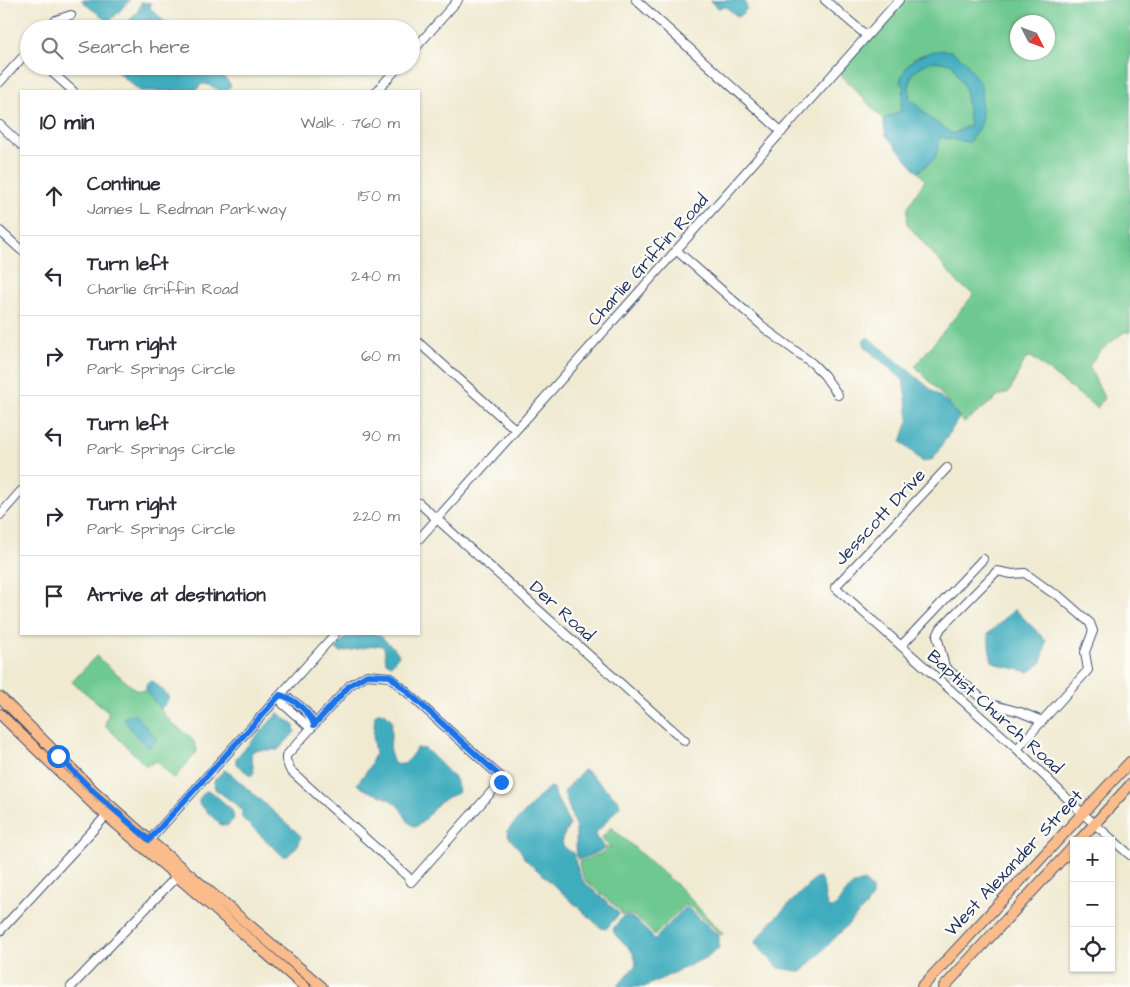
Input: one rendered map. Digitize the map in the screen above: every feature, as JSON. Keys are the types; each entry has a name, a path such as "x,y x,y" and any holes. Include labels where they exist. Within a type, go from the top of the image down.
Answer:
{"main road":[{"path":"0,697 146,844 176,877 304,986 310,984 314,987"},
{"path":"0,714 106,816 146,844 322,987"},
{"name":"West Alexander Street","path":"923,986 1130,762"},
{"name":"West Alexander Street","path":"1083,837 1130,785"},
{"name":"West Alexander Street","path":"944,987 1070,850"},
{"path":"1019,880 1030,876 1046,877"},
{"path":"244,934 259,941 298,974 309,975"}],"street":[{"path":"420,43 458,0"},
{"path":"636,0 782,132"},
{"path":"825,0 867,36"},
{"name":"Charlie Griffin Road","path":"420,539 899,0"},
{"path":"56,20 71,15"},
{"path":"0,82 20,60"},
{"path":"55,75 72,90"},
{"path":"378,90 391,75"},
{"path":"0,125 20,144"},
{"path":"0,231 20,249"},
{"path":"676,250 768,332 812,363 824,375 838,395"},
{"path":"420,344 516,430"},
{"name":"Jesscott Drive","path":"836,587 947,468"},
{"path":"0,515 20,493"},
{"name":"Der Road","path":"420,504 685,741"},
{"path":"900,646 983,559"},
{"path":"1017,749 1042,722 1088,670 1085,652 1093,631 1090,623 1058,595 1025,573 1012,574 997,571 941,628 936,636 945,667 986,703 1017,711 1042,722"},
{"name":"Baptist Church Road","path":"836,587 1017,749 1082,813 1130,856"},
{"path":"146,844 334,635"},
{"path":"367,675 390,676 503,779 412,882 290,770 286,756 314,725 350,685 367,675"},
{"path":"280,695 288,697 312,718 314,725"},
{"path":"0,932 106,816"},
{"path":"71,987 176,877"}],"green space":[{"path":"903,0 1130,0 1130,332 1124,332 1100,351 1089,366 1104,398 1097,408 1031,357 1026,358 1009,392 999,396 964,423 937,389 915,366 974,294 960,285 907,224 908,207 925,180 918,172 935,158 940,137 969,142 979,128 965,61 939,53 928,53 913,59 904,87 900,112 883,119 839,73"},
{"path":"932,61 952,63 965,88 970,125 952,134 931,119 909,98 912,74"},
{"path":"96,656 136,690 146,691 168,719 194,742 197,752 174,779 157,761 146,766 105,725 109,712 72,682"},
{"path":"611,827 680,888 723,934 721,935 692,908 684,905 655,935 634,916 621,914 620,910 586,881 581,872 579,862 605,852 605,847 612,848 601,839"}],"water":[{"path":"81,0 130,0 112,19 106,20"},
{"path":"744,0 747,9 740,16 737,16 726,7 718,8 711,1"},
{"path":"141,2 151,3 150,8 163,20 130,20"},
{"path":"936,51 951,51 965,61 981,85 982,118 979,128 969,142 940,137 935,158 918,172 886,135 883,119 900,112 904,87 900,83 905,69 915,59","holes":["932,61 952,63 965,88 970,125 953,134 931,119 909,98 911,78 915,71"]},
{"path":"121,75 222,75 231,85 227,90 219,90 202,84 196,90 139,90"},
{"path":"868,337 951,406 959,418 933,459 923,462 901,442 909,418 903,380 866,348 863,341"},
{"path":"1015,609 1046,641 1042,662 1030,672 1003,666 992,661 990,653 988,634"},
{"path":"347,635 379,635 399,655 391,665 386,662 384,647 379,645 341,652 336,649"},
{"path":"149,681 154,682 170,697 161,709 146,691 146,685"},
{"path":"379,712 385,713 392,720 390,752 394,764 405,764 417,748 426,749 457,782 459,792 436,805 423,821 415,827 409,823 394,802 357,784 369,768 375,754 373,740 375,715"},
{"path":"278,713 294,725 295,732 278,750 255,750 251,754 254,772 251,776 236,764 236,758"},
{"path":"134,714 157,740 148,748 123,718"},
{"path":"224,770 231,774 301,836 299,844 288,856 283,856 242,818 242,811 238,806 215,789 214,781"},
{"path":"583,770 588,772 619,801 620,806 596,833 596,838 602,843 603,850 579,860 576,854 576,829 564,792"},
{"path":"549,787 554,788 556,797 568,820 569,826 562,839 562,843 565,848 573,853 584,882 618,912 618,915 606,929 601,928 524,858 508,835 507,831"},
{"path":"206,791 212,792 232,810 234,819 227,826 221,825 199,804 199,799"},
{"path":"815,878 820,878 822,882 826,902 830,909 838,903 851,887 864,881 872,888 872,897 866,906 802,972 779,968 755,944 756,941 774,919"},
{"path":"685,907 719,936 719,948 709,956 644,987 617,987 636,965 632,952 615,934 613,929 623,916 633,918 655,939"}],"route":[{"path":"58,756 94,792 149,840 280,695 288,697 312,718 314,725 350,685 367,675 390,676 503,779 501,782"}]}
